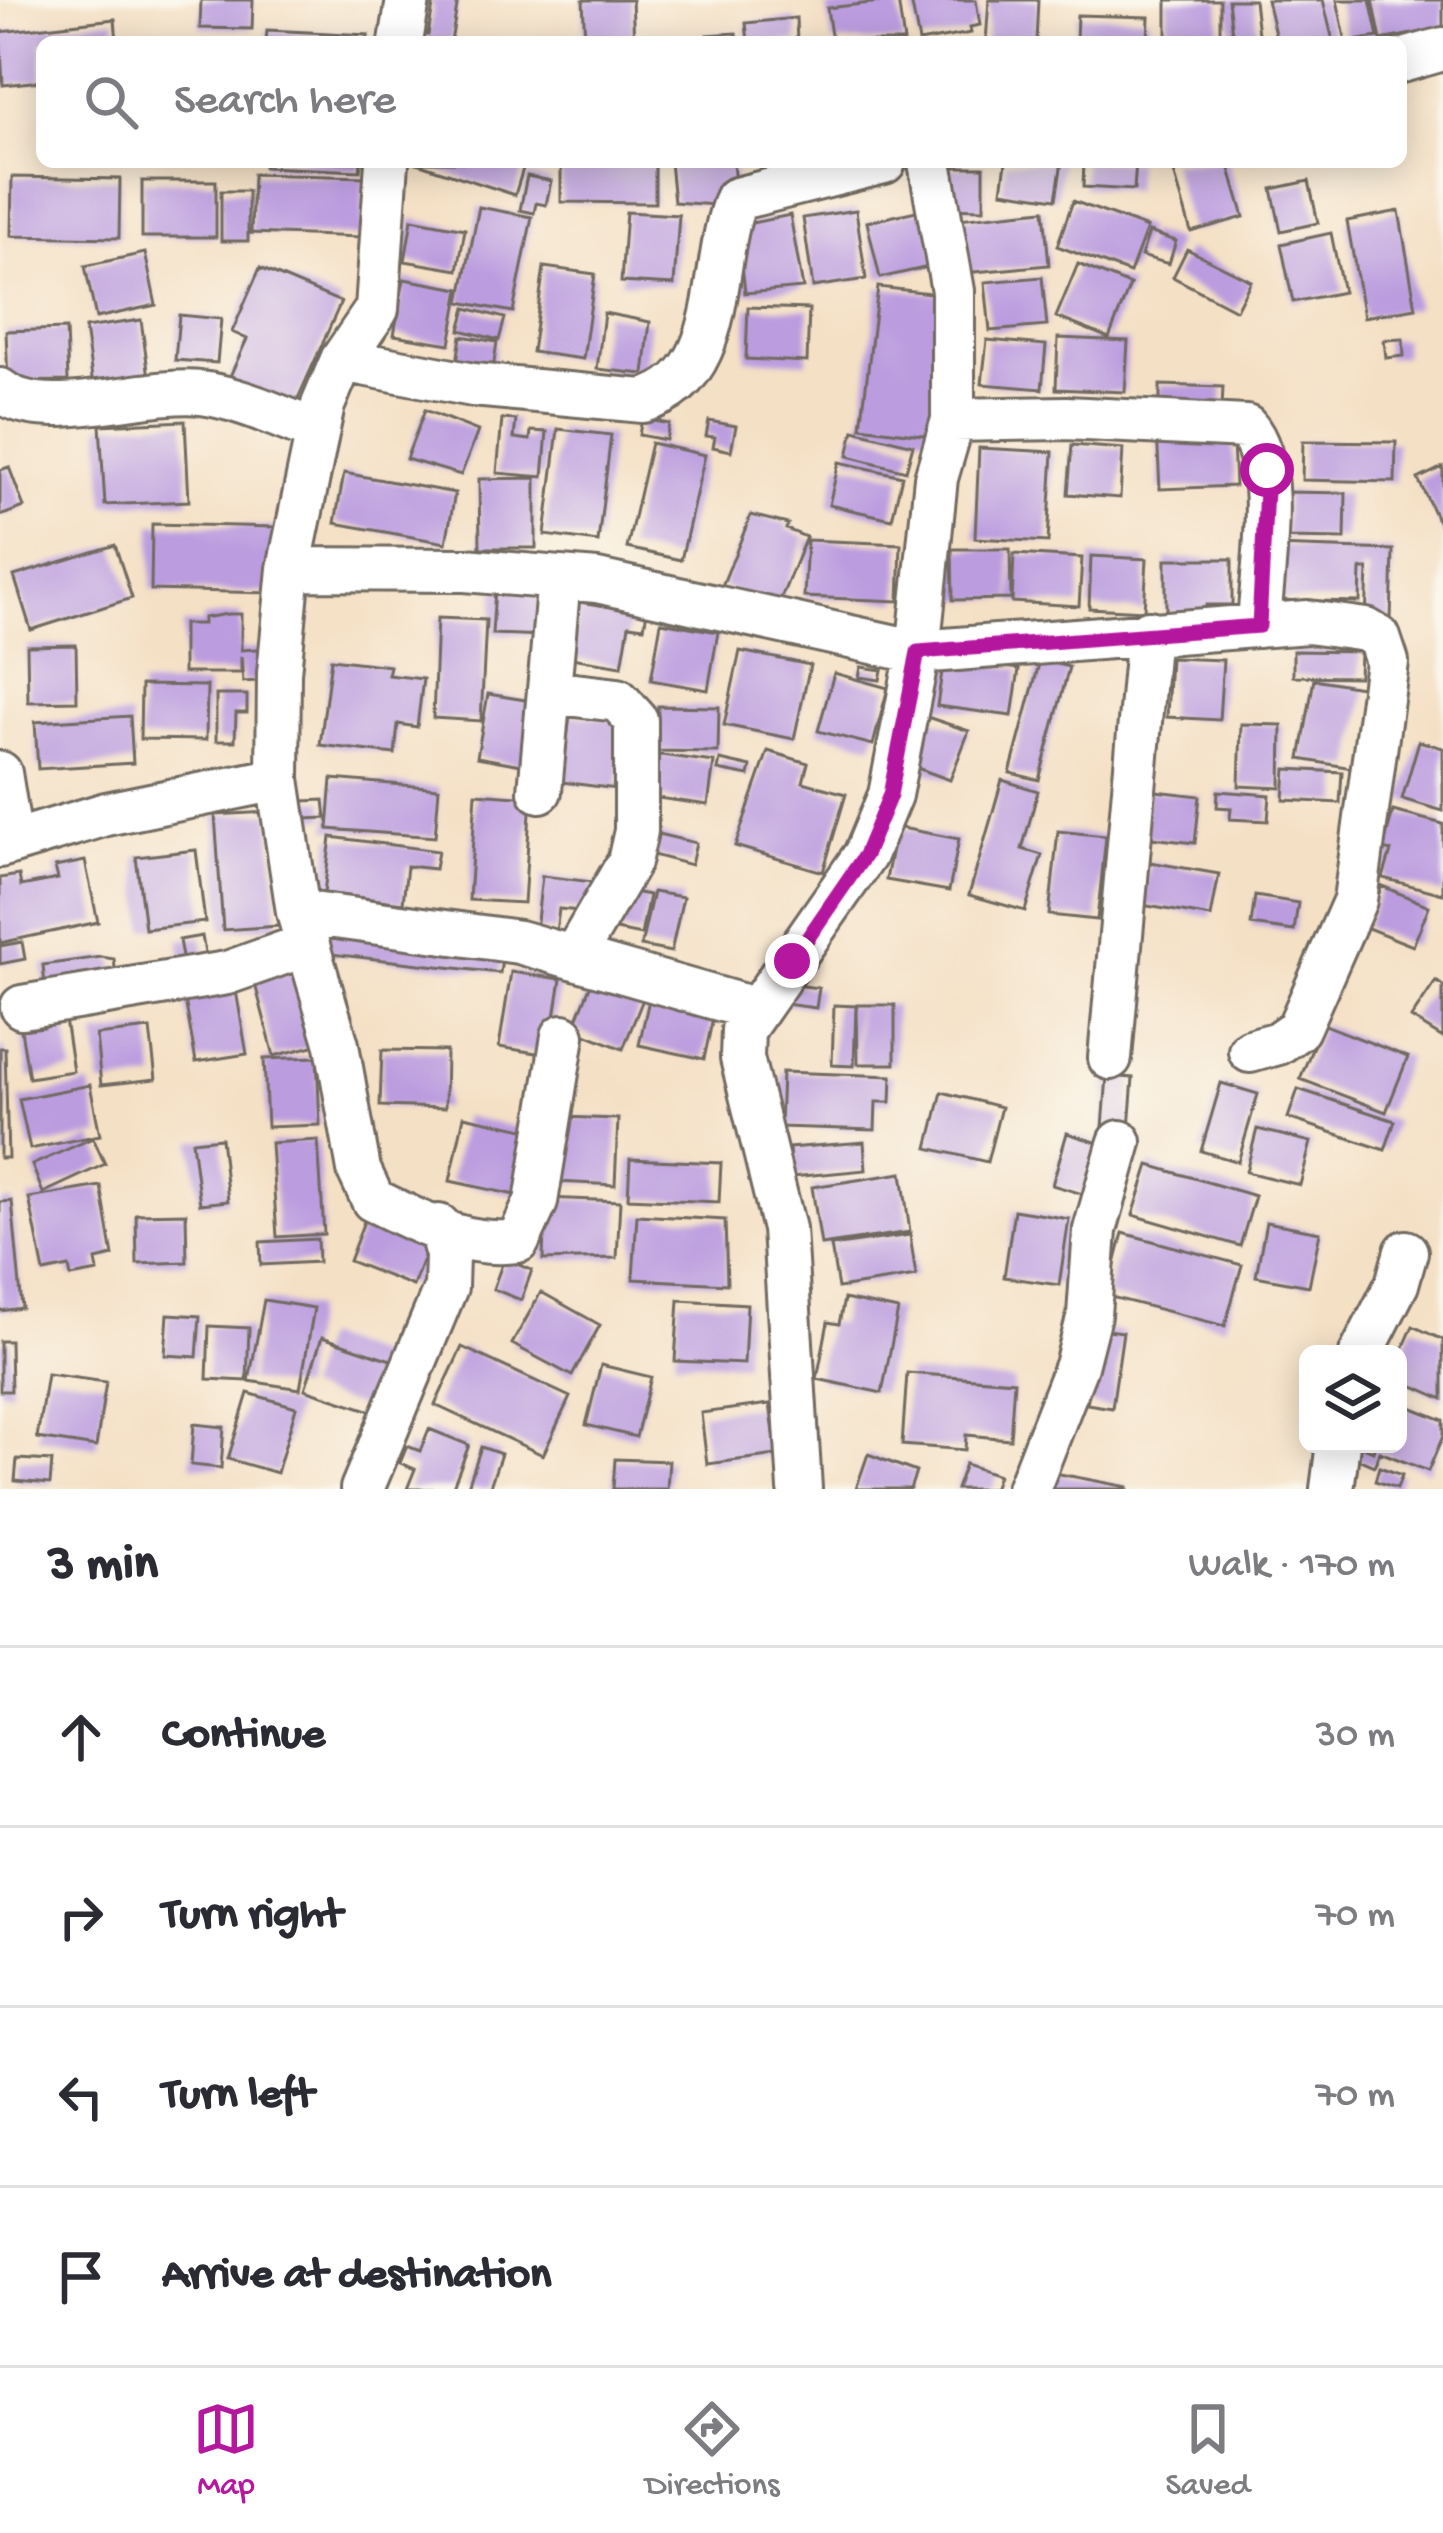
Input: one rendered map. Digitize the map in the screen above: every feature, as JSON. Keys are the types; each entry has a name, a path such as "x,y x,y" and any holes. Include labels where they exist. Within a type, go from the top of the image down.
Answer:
{"street":[{"path":"402,36 408,0"},
{"path":"1407,59 1443,49"},
{"path":"388,168 377,309 342,360 316,431 289,569 279,674 278,778 302,928 337,1045 358,1170 373,1200 439,1226 457,1241 518,1241 536,1202 562,1036"},
{"path":"342,360 473,386 644,400 663,395 700,354 736,199 860,168"},
{"path":"800,1489 784,1228 742,1058 742,1030 865,855 890,795 918,652 936,478 953,420 953,291 931,168"},
{"path":"0,390 12,400 40,407 124,395 201,393 316,431"},
{"path":"953,420 1107,419 1246,428 1259,441 1267,470 1259,626"},
{"path":"289,569 464,570 597,581 918,652 1308,622 1366,630 1379,638 1388,662 1355,899 1298,1029 1278,1043 1250,1051"},
{"path":"540,791 560,578"},
{"path":"1110,1058 1148,632"},
{"path":"549,692 618,700 636,720 636,831 629,862 574,956"},
{"path":"0,773 5,844 106,814 278,778"},
{"path":"22,1007 227,973 302,928 519,942 754,1009"},
{"path":"1028,1489 1076,1366 1089,1315 1095,1230 1120,1142"},
{"path":"362,1489 446,1288 447,1256 439,1226"},
{"path":"1366,1345 1397,1284 1406,1252"},
{"path":"1332,1489 1337,1453"}],"building":[{"path":"201,0 253,0 252,29 200,28"},
{"path":"427,0 458,0 452,36 422,36 428,35 433,6"},
{"path":"583,0 632,0 634,36 585,36"},
{"path":"898,0 903,36 831,36 827,8"},
{"path":"911,0 976,0 980,25 970,27 971,33 918,36"},
{"path":"989,0 1038,0 1036,36 986,36"},
{"path":"1167,0 1220,0 1220,36 1167,36"},
{"path":"1228,0 1254,0 1258,36 1232,36"},
{"path":"1267,0 1323,0 1332,36 1276,36"},
{"path":"1337,0 1370,0 1378,36 1345,36"},
{"path":"1373,0 1443,0 1443,28 1380,36"},
{"path":"1077,15 1149,17 1148,36 1076,36"},
{"path":"796,18 797,36 747,36 746,23"},
{"path":"115,19 116,36 36,36 36,82 3,85 0,32"},
{"path":"267,30 368,35 368,36 266,36"},
{"path":"288,168 360,168 360,171"},
{"path":"432,168 523,168 515,195"},
{"path":"561,168 655,168 655,203 561,202"},
{"path":"671,168 734,168 736,197 716,205 674,202"},
{"path":"942,168 984,168 984,209 942,208"},
{"path":"1005,168 1061,168 1056,199 1002,191"},
{"path":"1084,168 1136,168 1134,190 1083,187"},
{"path":"1173,168 1230,168 1244,217 1191,232"},
{"path":"253,174 364,177 362,237 251,233"},
{"path":"527,176 551,181 546,205 536,203 534,213 520,210"},
{"path":"12,177 120,179 119,238 11,236"},
{"path":"142,181 216,181 216,237 142,237"},
{"path":"1309,181 1318,223 1281,231 1272,189"},
{"path":"221,191 248,191 248,241 221,241"},
{"path":"1073,201 1147,228 1130,273 1057,246"},
{"path":"479,207 532,217 513,312 460,302"},
{"path":"925,209 937,265 880,278 867,222"},
{"path":"856,210 866,279 813,287 803,218"},
{"path":"1044,210 1049,265 963,273 958,219"},
{"path":"1399,211 1416,308 1364,317 1347,221"},
{"path":"626,212 679,215 674,285 621,282"},
{"path":"790,215 803,288 745,293 738,226"},
{"path":"412,219 465,229 458,270 405,261"},
{"path":"1149,232 1176,241 1169,264 1141,256"},
{"path":"1331,233 1343,292 1293,302 1281,244"},
{"path":"1187,249 1251,281 1236,310 1173,277"},
{"path":"145,253 156,305 96,318 85,266"},
{"path":"1078,264 1130,285 1109,338 1056,317"},
{"path":"544,267 595,274 583,359 532,352"},
{"path":"260,268 341,302 291,414 226,385 247,339 232,332"},
{"path":"1042,277 1047,326 990,331 985,282"},
{"path":"404,279 460,289 450,344 394,335"},
{"path":"878,287 948,295 930,436 861,427"},
{"path":"748,307 809,309 807,362 746,359"},
{"path":"466,308 505,318 499,340 460,330"},
{"path":"604,313 650,322 644,374 597,369"},
{"path":"179,315 221,319 217,363 175,360"},
{"path":"141,320 149,377 93,385 85,328"},
{"path":"66,329 68,381 8,382 6,331"},
{"path":"461,336 497,342 493,369 457,363"},
{"path":"1058,338 1128,341 1125,392 1056,389"},
{"path":"1403,339 1404,356 1386,358 1384,340"},
{"path":"987,340 1046,345 1042,389 982,384"},
{"path":"1160,385 1223,387 1222,409 1160,407"},
{"path":"425,410 478,431 461,475 406,459"},
{"path":"502,419 516,420 514,438 530,440 531,431 547,432 543,477 497,473"},
{"path":"642,419 669,424 666,440 639,435"},
{"path":"185,421 189,501 105,505 100,425"},
{"path":"709,421 736,426 731,451 713,447 715,437 706,436"},
{"path":"558,429 611,435 598,542 545,535"},
{"path":"854,430 913,445 906,471 848,456"},
{"path":"1157,430 1233,442 1235,486 1160,489"},
{"path":"1303,441 1396,442 1395,482 1302,480"},
{"path":"651,443 705,455 681,560 627,548"},
{"path":"1072,445 1123,449 1120,498 1068,494"},
{"path":"979,448 1053,452 1048,542 975,538"},
{"path":"839,462 902,476 892,519 829,505"},
{"path":"9,467 24,507 0,516 0,470"},
{"path":"1443,467 1443,532 1418,479"},
{"path":"344,473 455,493 446,543 335,523"},
{"path":"536,478 536,548 480,548 479,479"},
{"path":"1286,492 1346,493 1345,539 1285,538"},
{"path":"751,515 788,524 786,529 806,537 777,608 722,586"},
{"path":"152,524 275,527 274,593 151,590"},
{"path":"807,540 901,544 899,601 804,597"},
{"path":"115,545 132,598 31,630 14,576"},
{"path":"1274,546 1393,550 1391,621 1366,621 1368,569 1361,569 1360,602 1272,600"},
{"path":"952,549 1010,549 1011,599 953,600"},
{"path":"1014,554 1082,558 1079,606 1012,602"},
{"path":"1091,556 1147,559 1144,611 1089,608"},
{"path":"1166,559 1232,559 1232,605 1206,605 1206,613 1166,612"},
{"path":"495,589 546,592 544,636 492,634"},
{"path":"579,602 647,612 644,627 629,625 622,666 571,658"},
{"path":"241,614 241,650 271,648 273,680 243,682 241,656 241,673 183,673 183,624 203,624 203,618"},
{"path":"437,618 486,620 481,721 433,718"},
{"path":"661,622 718,632 708,690 651,680"},
{"path":"76,645 77,701 28,702 27,646"},
{"path":"740,651 810,665 794,739 724,725"},
{"path":"1293,651 1360,652 1359,677 1293,676"},
{"path":"944,658 1019,669 1012,716 937,706"},
{"path":"1170,658 1223,660 1219,720 1167,717"},
{"path":"331,659 390,666 388,675 423,679 417,727 398,724 395,754 320,745"},
{"path":"1040,660 1069,667 1039,780 1010,773"},
{"path":"861,667 882,670 880,680 859,677"},
{"path":"834,673 888,688 873,745 818,731"},
{"path":"1314,679 1366,688 1352,768 1300,759"},
{"path":"141,685 207,686 206,740 140,739"},
{"path":"488,694 544,703 532,767 477,757"},
{"path":"216,695 247,695 247,713 236,713 235,741 216,741"},
{"path":"658,706 719,707 718,752 657,751"},
{"path":"570,714 625,721 617,789 562,782"},
{"path":"130,716 133,763 38,769 35,722"},
{"path":"927,717 969,731 950,780 909,765"},
{"path":"1241,724 1282,725 1281,788 1239,786"},
{"path":"1419,741 1443,748 1443,811 1402,799"},
{"path":"768,751 808,763 803,782 846,794 823,872 735,846"},
{"path":"649,757 714,762 708,805 644,796"},
{"path":"720,760 751,767 749,776 718,770"},
{"path":"1286,769 1342,772 1340,803 1284,800"},
{"path":"332,779 439,788 435,837 328,829"},
{"path":"1002,780 1038,791 1022,849 1042,855 1025,911 969,895"},
{"path":"1147,790 1200,796 1195,843 1142,837"},
{"path":"1218,791 1270,795 1268,821 1230,819 1231,808 1217,807"},
{"path":"476,793 531,797 524,903 469,900"},
{"path":"324,800 326,818 304,819 303,801"},
{"path":"1393,811 1443,824 1443,894 1383,878 1391,851 1383,849"},
{"path":"270,812 278,926 223,930 215,815"},
{"path":"896,827 959,839 949,891 886,880"},
{"path":"1058,831 1106,836 1097,920 1049,915"},
{"path":"654,833 696,843 691,865 649,854"},
{"path":"331,837 438,851 435,869 407,866 403,903 324,893"},
{"path":"196,850 205,922 145,929 136,857"},
{"path":"85,861 98,922 0,943 0,878 19,875 21,886 58,879 55,867"},
{"path":"1150,862 1219,874 1211,917 1142,905"},
{"path":"542,876 593,882 590,912 559,909 556,932 536,930"},
{"path":"1382,886 1429,906 1413,946 1365,927"},
{"path":"618,889 649,895 641,935 611,929"},
{"path":"653,892 683,897 671,952 641,946"},
{"path":"1255,896 1298,903 1294,931 1251,925"},
{"path":"324,931 503,951 500,973 322,953"},
{"path":"202,936 206,959 183,963 179,940"},
{"path":"22,942 25,959 0,964 0,946"},
{"path":"114,959 116,977 45,986 43,965"},
{"path":"301,968 321,1044 274,1056 254,980"},
{"path":"511,972 561,979 549,1055 499,1047"},
{"path":"593,979 643,999 623,1049 573,1029"},
{"path":"1436,981 1443,986 1443,1038 1411,1018"},
{"path":"787,984 819,988 816,1008 785,1004"},
{"path":"235,985 247,1054 196,1062 184,994"},
{"path":"650,995 715,1008 704,1059 639,1045"},
{"path":"834,1005 856,1006 854,1066 832,1065"},
{"path":"857,1005 895,1005 895,1064 858,1064"},
{"path":"64,1013 73,1071 29,1078 21,1030 44,1027 42,1016"},
{"path":"1322,1024 1408,1057 1386,1112 1300,1079"},
{"path":"150,1029 156,1079 101,1085 96,1035"},
{"path":"0,1048 5,1048 8,1158 0,1158"},
{"path":"382,1050 446,1051 445,1108 380,1106"},
{"path":"317,1057 320,1125 267,1127 264,1059"},
{"path":"782,1072 892,1076 891,1102 876,1102 875,1130 780,1127"},
{"path":"1107,1076 1133,1078 1129,1129 1103,1127"},
{"path":"1221,1083 1258,1094 1238,1162 1201,1151"},
{"path":"90,1085 100,1135 30,1149 19,1099"},
{"path":"1298,1089 1395,1121 1385,1150 1288,1118"},
{"path":"942,1092 1001,1107 987,1162 928,1148"},
{"path":"464,1116 529,1130 515,1195 450,1181"},
{"path":"561,1117 618,1119 615,1185 558,1182"},
{"path":"1257,1129 1311,1142 1300,1185 1246,1172"},
{"path":"1067,1133 1111,1147 1096,1198 1052,1185"},
{"path":"93,1138 105,1164 43,1193 32,1165"},
{"path":"221,1138 228,1201 200,1204 192,1141"},
{"path":"318,1140 324,1234 277,1237 271,1143"},
{"path":"864,1142 866,1170 791,1177 789,1148"},
{"path":"630,1159 721,1163 719,1202 628,1198"},
{"path":"1149,1165 1255,1196 1240,1246 1133,1215"},
{"path":"902,1173 910,1232 821,1245 812,1187"},
{"path":"101,1186 113,1256 96,1260 98,1272 71,1277 69,1267 44,1272 29,1198"},
{"path":"545,1198 620,1201 617,1258 543,1260"},
{"path":"12,1201 22,1308 0,1311 0,1202"},
{"path":"1014,1210 1069,1219 1059,1285 1004,1277"},
{"path":"186,1213 187,1262 137,1264 136,1214"},
{"path":"637,1215 725,1220 727,1284 633,1279"},
{"path":"366,1216 430,1241 413,1286 349,1261"},
{"path":"1266,1222 1320,1232 1309,1286 1256,1276"},
{"path":"1123,1233 1242,1265 1225,1326 1107,1296"},
{"path":"910,1235 916,1276 838,1288 831,1246"},
{"path":"317,1239 318,1262 261,1265 260,1242"},
{"path":"504,1259 532,1270 521,1300 493,1289"},
{"path":"541,1292 600,1325 572,1376 512,1344"},
{"path":"844,1299 898,1310 882,1393 817,1379 828,1322 839,1324"},
{"path":"264,1300 314,1308 300,1389 249,1381"},
{"path":"679,1300 747,1304 744,1364 675,1361"},
{"path":"168,1314 200,1316 197,1357 165,1355"},
{"path":"209,1326 249,1328 247,1381 207,1379"},
{"path":"1413,1326 1443,1340 1443,1399 1407,1383 1405,1345"},
{"path":"1099,1329 1123,1332 1112,1408 1087,1404"},
{"path":"322,1337 400,1363 383,1415 305,1389"},
{"path":"0,1341 10,1341 11,1391 0,1391"},
{"path":"462,1347 570,1397 543,1455 435,1405"},
{"path":"601,1365 651,1377 636,1437 586,1425"},
{"path":"907,1373 1014,1381 1010,1439 966,1435 965,1450 902,1445"},
{"path":"47,1374 106,1382 96,1447 37,1438"},
{"path":"248,1393 296,1407 277,1473 228,1459"},
{"path":"770,1404 777,1455 707,1464 701,1413"},
{"path":"1407,1406 1443,1420 1443,1436 1428,1471 1383,1453 1407,1453"},
{"path":"194,1424 224,1427 221,1468 191,1465"},
{"path":"429,1429 469,1445 452,1489 407,1489 415,1469 400,1463 407,1446 420,1451"},
{"path":"481,1447 501,1454 489,1489 467,1489"},
{"path":"1350,1453 1380,1453 1374,1466"},
{"path":"868,1454 916,1472 910,1489 856,1489"},
{"path":"17,1459 52,1461 50,1484 15,1481"},
{"path":"615,1459 669,1461 667,1489 613,1489"},
{"path":"965,1464 998,1475 993,1489 956,1489"},
{"path":"1379,1467 1402,1475 1397,1488 1375,1481"},
{"path":"1044,1471 1128,1487 1128,1489 1041,1489"}],"route":[{"path":"792,961 865,855 890,795 918,652 1259,626 1267,470"}]}
